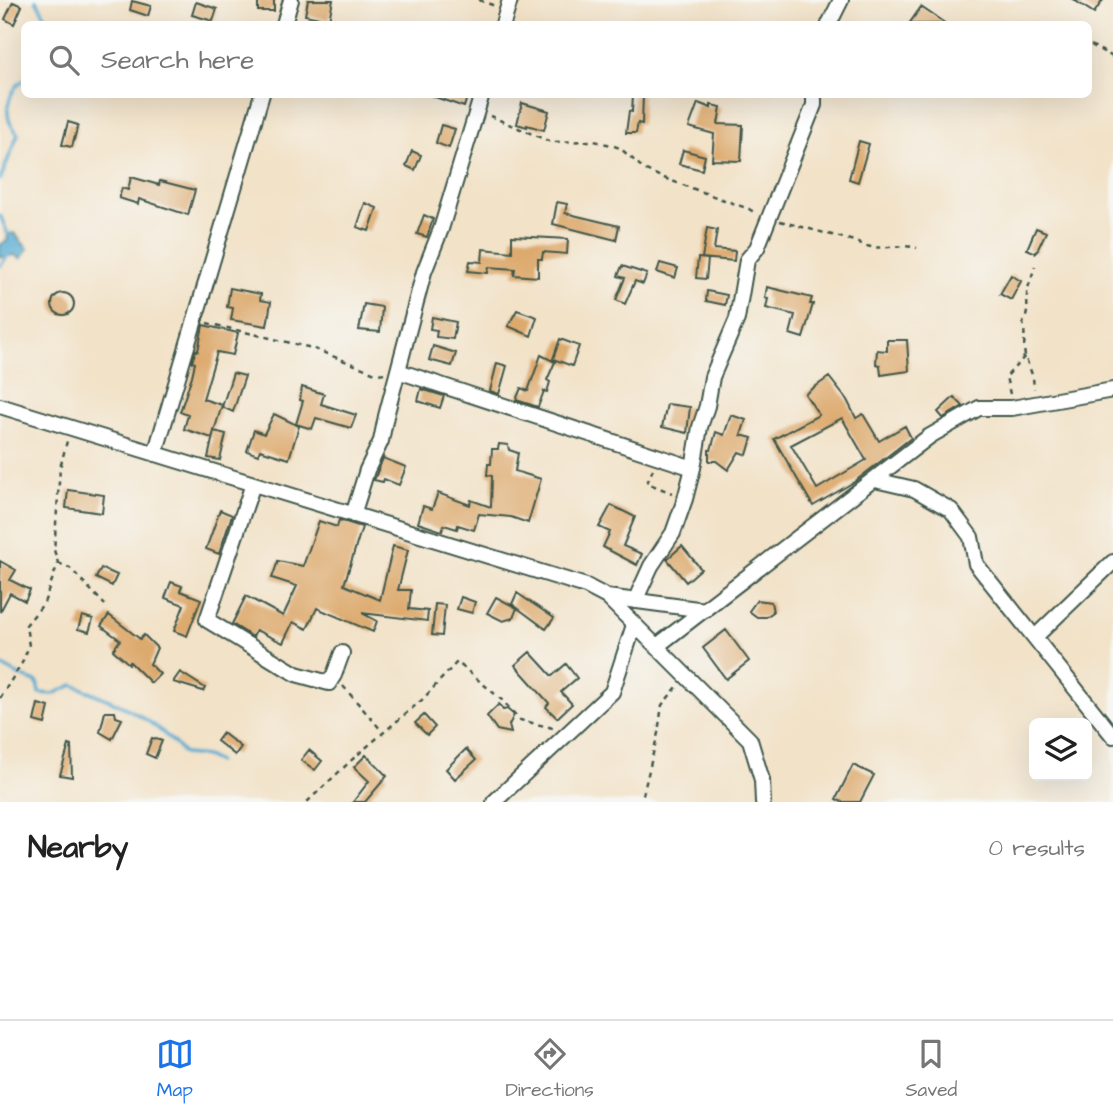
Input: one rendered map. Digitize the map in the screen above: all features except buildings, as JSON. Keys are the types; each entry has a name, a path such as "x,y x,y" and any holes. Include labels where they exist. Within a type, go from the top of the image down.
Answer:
{"street":[{"path":"285,21 291,0"},
{"path":"831,21 841,0"},
{"path":"155,454 261,98"},
{"path":"353,514 368,466 382,441 424,272 441,229 481,98"},
{"path":"635,601 647,574 673,533 693,468 699,427 707,406 712,377 737,319 747,260 757,248 814,105 814,98"},
{"path":"398,371 693,468"},
{"path":"657,646 930,436 966,414 979,408 1012,408 1113,390"},
{"path":"0,406 586,586 607,597 750,740 762,780 763,802"},
{"path":"875,480 914,489 951,510 971,537 976,564 1113,736"},
{"path":"253,484 207,620 296,674 329,683 342,653"},
{"path":"1034,637 1113,562"},
{"path":"607,597 705,610"},
{"path":"494,802 612,692 634,625"}],"path":[{"path":"479,0 507,12"},
{"path":"1092,46 1113,57"},
{"path":"477,110 551,142 594,141 620,148 644,169 661,177 769,218 858,242 867,248 900,245 917,248"},
{"path":"1035,266 1031,285 1026,291 1028,314 1023,323 1026,335 1023,348 1033,377 1034,392 1040,403"},
{"path":"194,319 312,348 378,374 398,371"},
{"path":"1012,408 1006,377 1025,356"},
{"path":"0,698 22,663 29,646 26,625 44,603 58,563 54,550 60,468 71,428"},
{"path":"658,456 647,483 685,499"},
{"path":"58,563 70,568 106,605"},
{"path":"307,802 423,699 457,662 502,700 520,720 569,733"},
{"path":"334,675 383,732"},
{"path":"643,795 662,705 687,677"}],"water":[{"path":"14,233 28,249 21,259 15,255 0,257 0,245 7,240 8,234"}],"waterway":[{"path":"36,0 46,17 44,21"},
{"path":"0,180 18,134 11,125 8,114 13,92 21,83"},
{"path":"0,215 8,234"},
{"path":"0,266 8,255"},
{"path":"0,665 37,682 39,693 53,694 73,685 105,698 147,720 184,754 206,756 218,762"}]}
